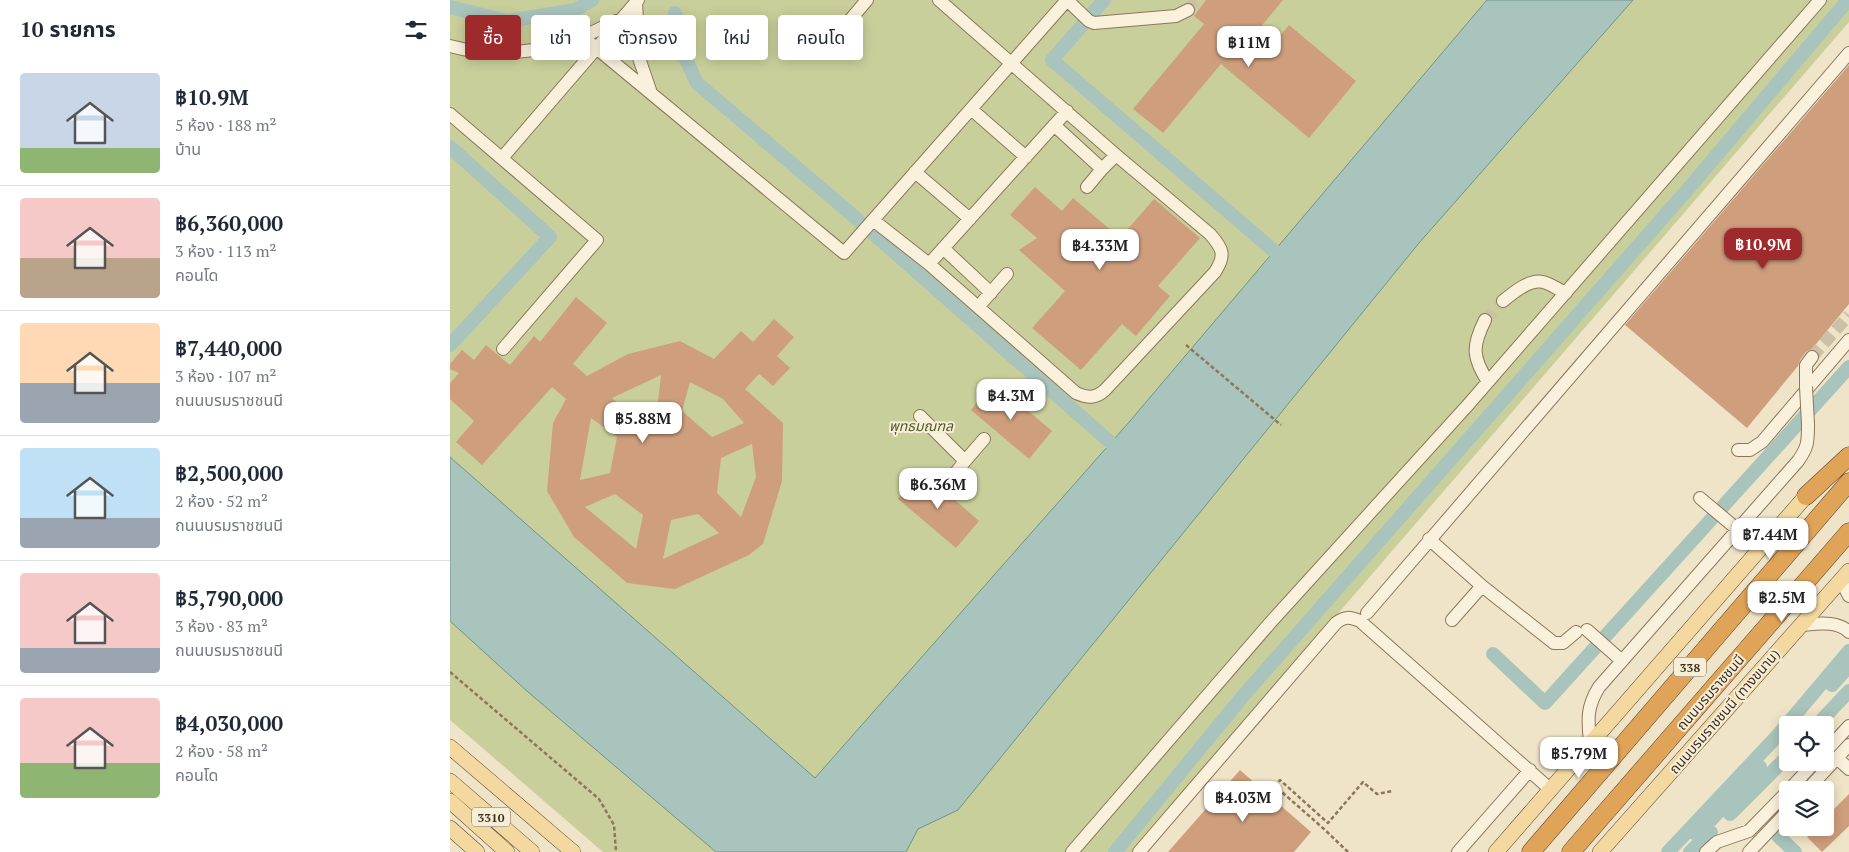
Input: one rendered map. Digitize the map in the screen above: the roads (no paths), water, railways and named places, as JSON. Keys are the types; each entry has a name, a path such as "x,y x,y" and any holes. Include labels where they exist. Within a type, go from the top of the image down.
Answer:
{"highway":[{"path":"1806,496 1849,456"},
{"name":"338","path":"1531,852 1849,482"},
{"name":"ถนนบรมราชชนนี","path":"1571,852 1849,532"}],"main road":[{"name":"338","path":"1496,852 1849,445"},
{"name":"ถนนบรมราชชนนี (ทางขนาน)","path":"1600,852 1845,576"},
{"path":"450,747 573,852"},
{"name":"3310","path":"450,781 532,852"},
{"path":"450,801 507,852"},
{"name":"3310","path":"450,829 477,852"}],"street":[{"path":"854,15 867,0"},
{"path":"873,220 929,264 1076,393 1092,398 1106,390 1215,272 1222,262 1222,252 1218,243 1210,234 938,0"},
{"path":"590,44 844,253 1067,0 1089,21 1099,23 1176,16 1188,10"},
{"path":"1072,852 1270,623 1488,382 1820,0"},
{"path":"624,15 637,1"},
{"path":"637,1 640,58 652,94"},
{"path":"502,158 600,45"},
{"path":"450,46 476,52 506,53 531,49"},
{"path":"1363,617 1849,53"},
{"path":"971,109 1026,157"},
{"path":"929,264 1067,111"},
{"path":"450,114 597,240 503,349"},
{"path":"1054,125 1102,169"},
{"path":"1087,186 1116,155"},
{"path":"915,172 970,219"},
{"path":"943,248 991,292"},
{"path":"978,308 1007,274"},
{"path":"1503,301 1516,290 1532,283 1543,282 1566,293"},
{"path":"1485,320 1475,349 1478,365 1488,382"},
{"path":"1738,450 1750,450 1762,442 1849,340"},
{"path":"1590,743 1588,713 1593,697 1622,661 1806,450 1808,424 1806,365 1812,357"},
{"path":"920,416 965,461"},
{"path":"946,485 984,439"},
{"path":"1704,501 1738,530"},
{"path":"1429,539 1482,586 1554,643 1563,643 1585,632 1622,661"},
{"path":"1845,576 1849,596"},
{"path":"1452,620 1482,586"},
{"path":"1139,852 1336,623 1342,618 1347,617 1363,617 1550,790"},
{"path":"1800,625 1829,624 1846,630"},
{"path":"1834,742 1849,726"},
{"path":"1815,781 1849,744"},
{"path":"1837,758 1849,769"},
{"path":"1458,852 1530,770"},
{"path":"1797,781 1807,771"},
{"path":"1706,852 1717,842 1749,831 1779,800"},
{"path":"1749,852 1779,820"}],"water":[{"path":"1487,0 1633,0 1419,243 958,810 918,829 906,852 716,852 528,692 450,621 450,457 815,778 1130,421"}],"waterway":[{"path":"450,7 507,21 575,10 592,0"},
{"path":"1104,0 1052,60 1274,251"},
{"path":"1115,852 1243,696 1688,189 1848,0"},
{"path":"675,13 682,51 697,83 850,213 1111,443"},
{"path":"450,147 550,237 450,345"},
{"path":"1493,654 1545,703 1849,367"},
{"path":"1668,852 1779,734 1849,651"},
{"path":"1832,685 1849,666"},
{"path":"1825,716 1849,691"},
{"path":"1730,814 1779,765"},
{"path":"1697,835 1760,767"},
{"path":"1690,852 1711,832"},
{"path":"1778,836 1795,852"}],"tunnel":[{"path":"1188,10 1196,0"},
{"path":"1485,320 1503,301"},
{"path":"1812,357 1849,315"}],"park label":[{"name":"พุทธมณฑล","path":"921,425"}]}
